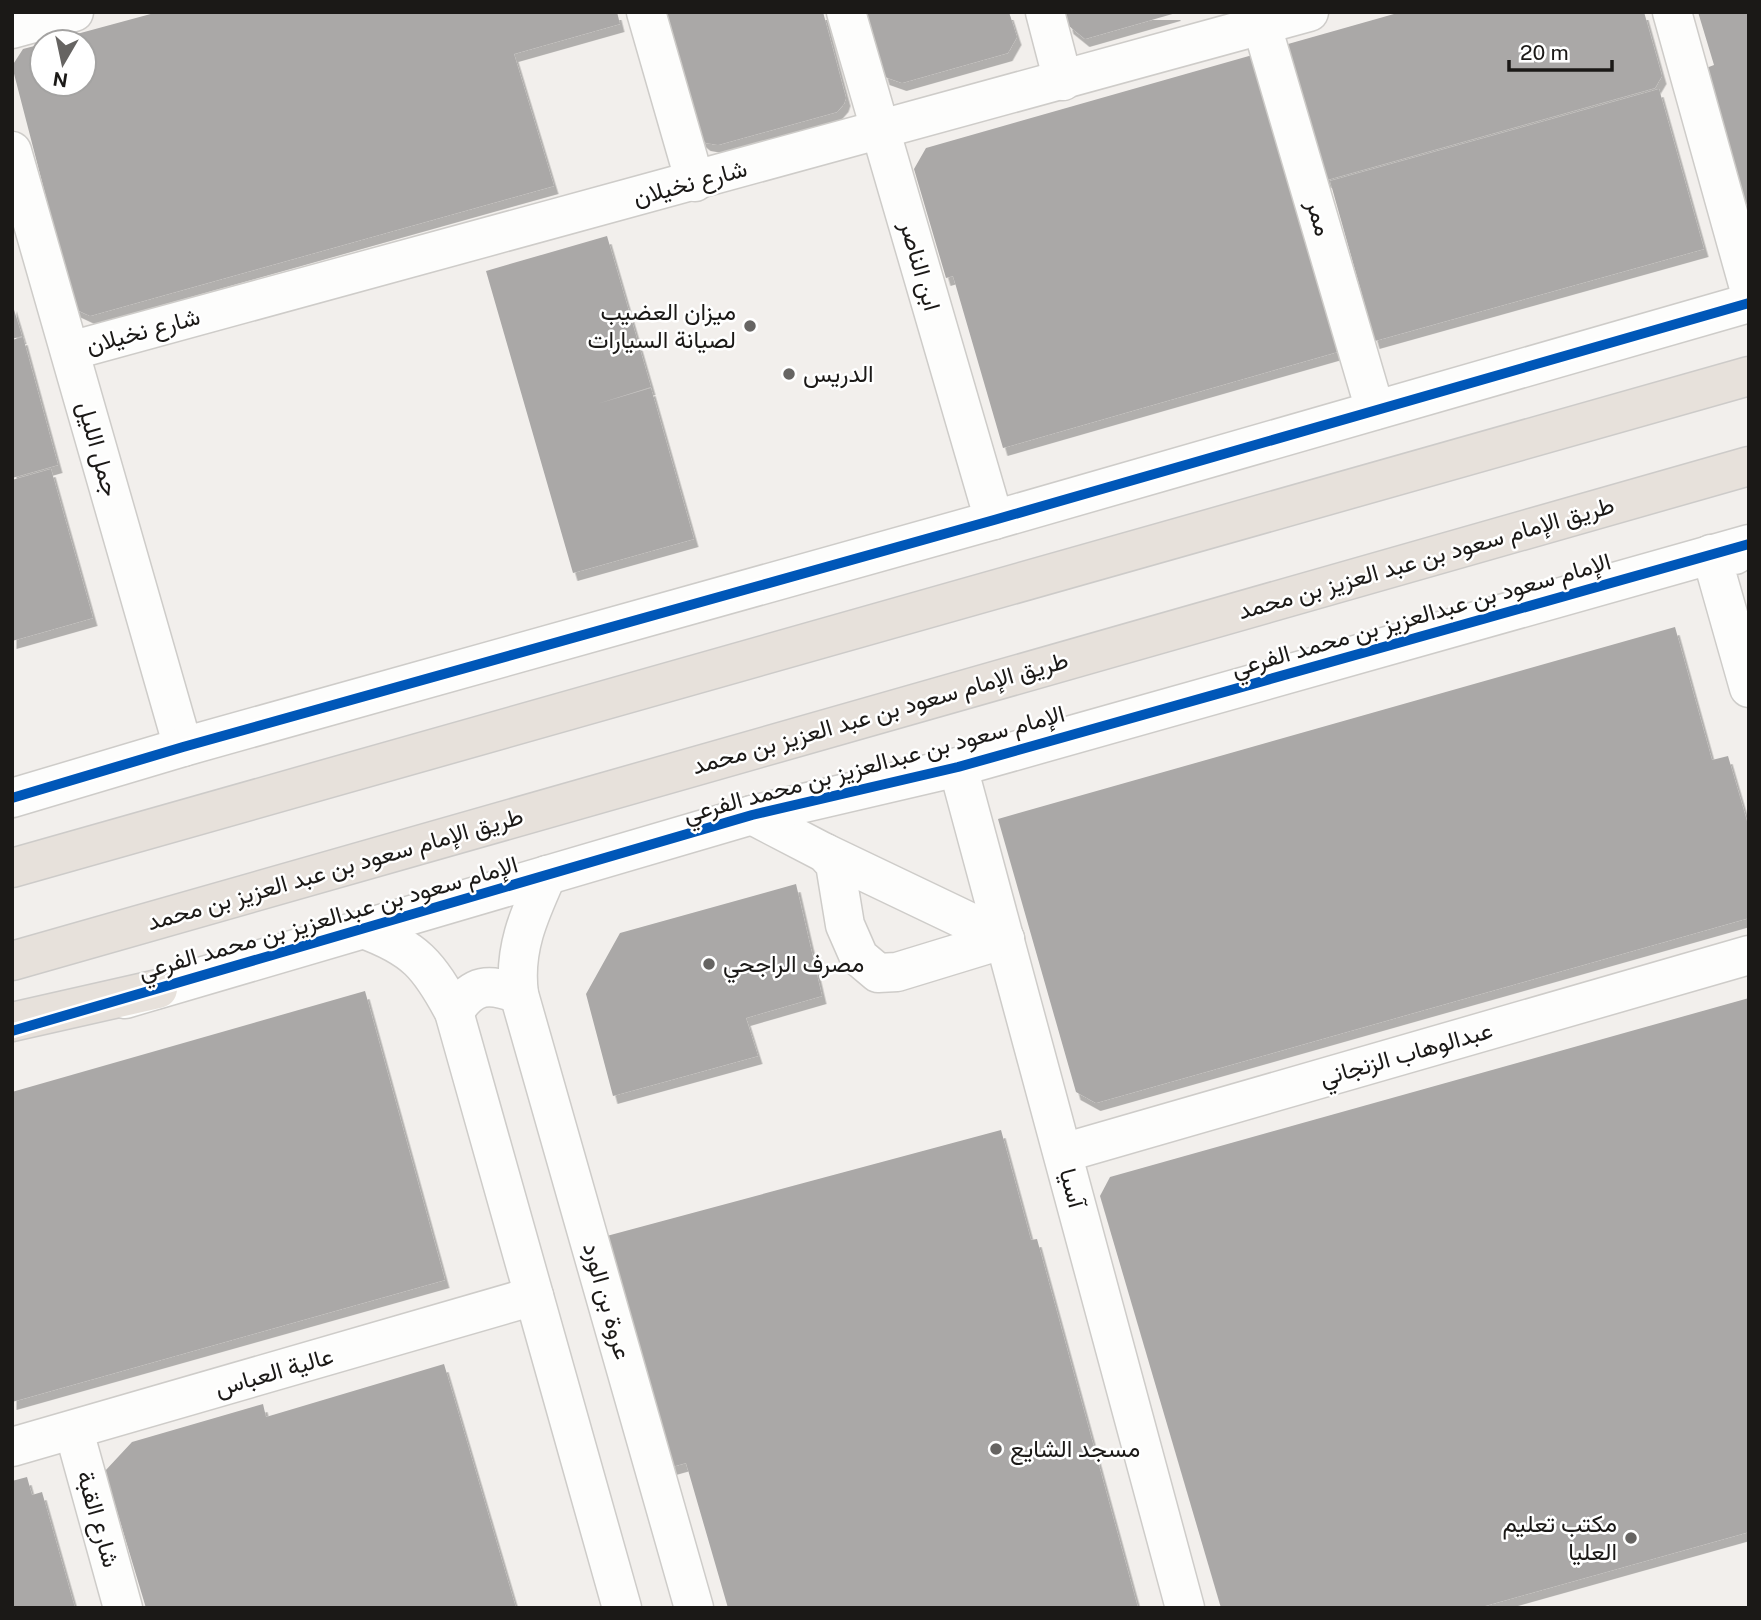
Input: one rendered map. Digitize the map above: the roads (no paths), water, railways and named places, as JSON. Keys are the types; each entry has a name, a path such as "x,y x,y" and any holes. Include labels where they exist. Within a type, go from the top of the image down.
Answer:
{"main road":[{"path":"12,868 1749,376"},
{"name":"طريق الإمام سعود بن عبد العزيز بن محمد","path":"12,961 1749,466"},
{"path":"12,1022 158,989"}],"street":[{"path":"12,29 74,12"},
{"path":"646,12 695,182"},
{"name":"ابن الناصر","path":"846,12 994,520"},
{"path":"1045,12 1063,81"},
{"name":"شارع نخيلان","path":"70,351 1309,12"},
{"path":"1672,12 1749,288"},
{"name":"ممر","path":"1262,26 1375,410"},
{"name":"جمل الليل","path":"12,151 183,747"},
{"path":"12,798 183,747 994,520 1749,303"},
{"name":"الإمام سعود بن عبدالعزيز بن محمد الفرعي","path":"12,1031 752,815 958,767 1749,544"},
{"path":"1749,555 1711,554 1749,688"},
{"name":"آسيا","path":"958,767 1185,1608"},
{"path":"752,815 1005,939"},
{"path":"825,853 835,864 845,925 859,957 878,973 915,968 1005,939"},
{"name":"عروة بن الورد","path":"547,875 520,941 516,971 519,994 694,1608"},
{"path":"363,929 394,940 432,970 454,1012 622,1608"},
{"name":"عبدالوهاب الزنجاني","path":"1063,1153 1749,956"},
{"path":"454,1012 466,994 484,987 501,987 519,994"},
{"name":"عالية العباس","path":"12,1447 534,1296"},
{"name":"شارع القبة","path":"74,1431 123,1608"}],"place":[{"name":"ميزان العضيب لصيانة السيارات","path":"750,326"},
{"name":"الدريس","path":"789,374"},
{"name":"مصرف الراجحي","path":"709,964"},
{"name":"مسجد الشايع","path":"996,1449"},
{"name":"مكتب تعليم العليا","path":"1631,1538"}]}
